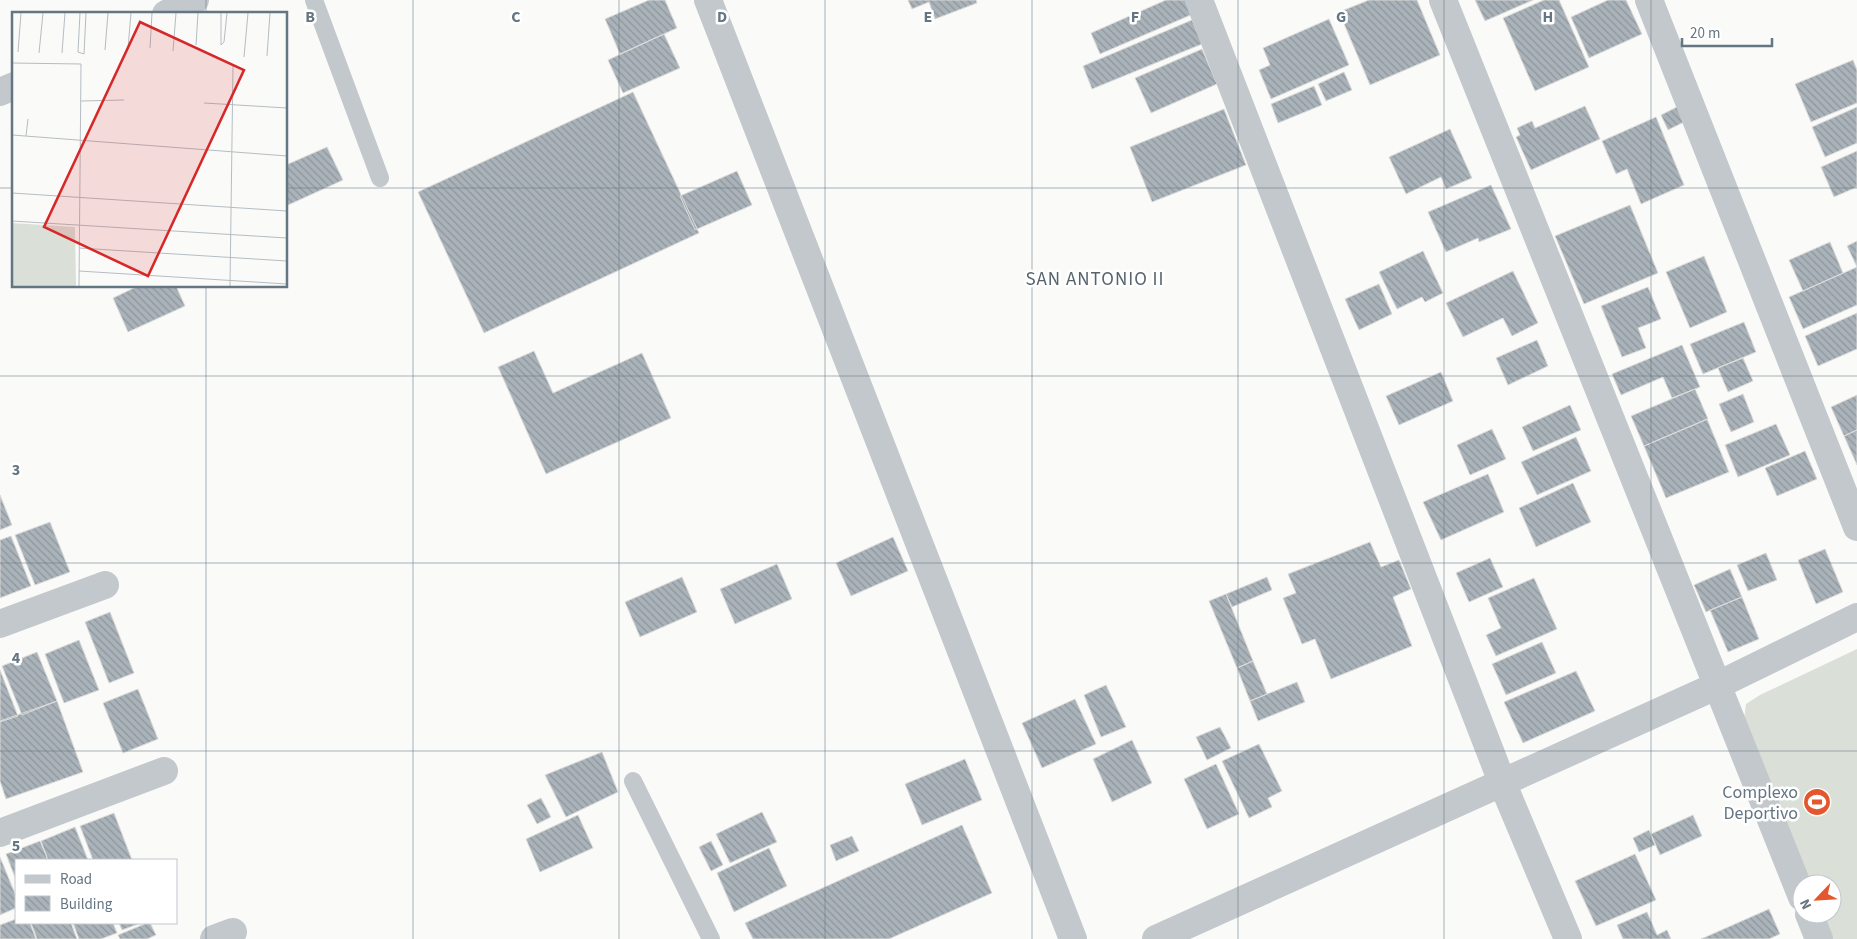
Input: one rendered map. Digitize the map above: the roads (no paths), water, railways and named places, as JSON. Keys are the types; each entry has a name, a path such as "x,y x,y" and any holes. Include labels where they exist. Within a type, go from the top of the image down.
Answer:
{"street":[{"path":"170,12 195,0"},
{"path":"708,0 1073,939"},
{"path":"1199,0 1502,782 1568,939"},
{"path":"1442,0 1793,874"},
{"path":"1649,0 1857,527"},
{"path":"0,92 12,87"},
{"path":"0,624 105,585"},
{"path":"1156,939 1716,686 1857,617"},
{"path":"0,834 164,770"},
{"path":"1813,924 1819,939"}],"lane":[{"path":"314,0 380,178"},
{"path":"633,781 711,939"}],"place":[{"name":"Complexo Deportivo","path":"1817,802"}],"district":[{"name":"SAN ANTONIO II","path":"1095,278"}]}
